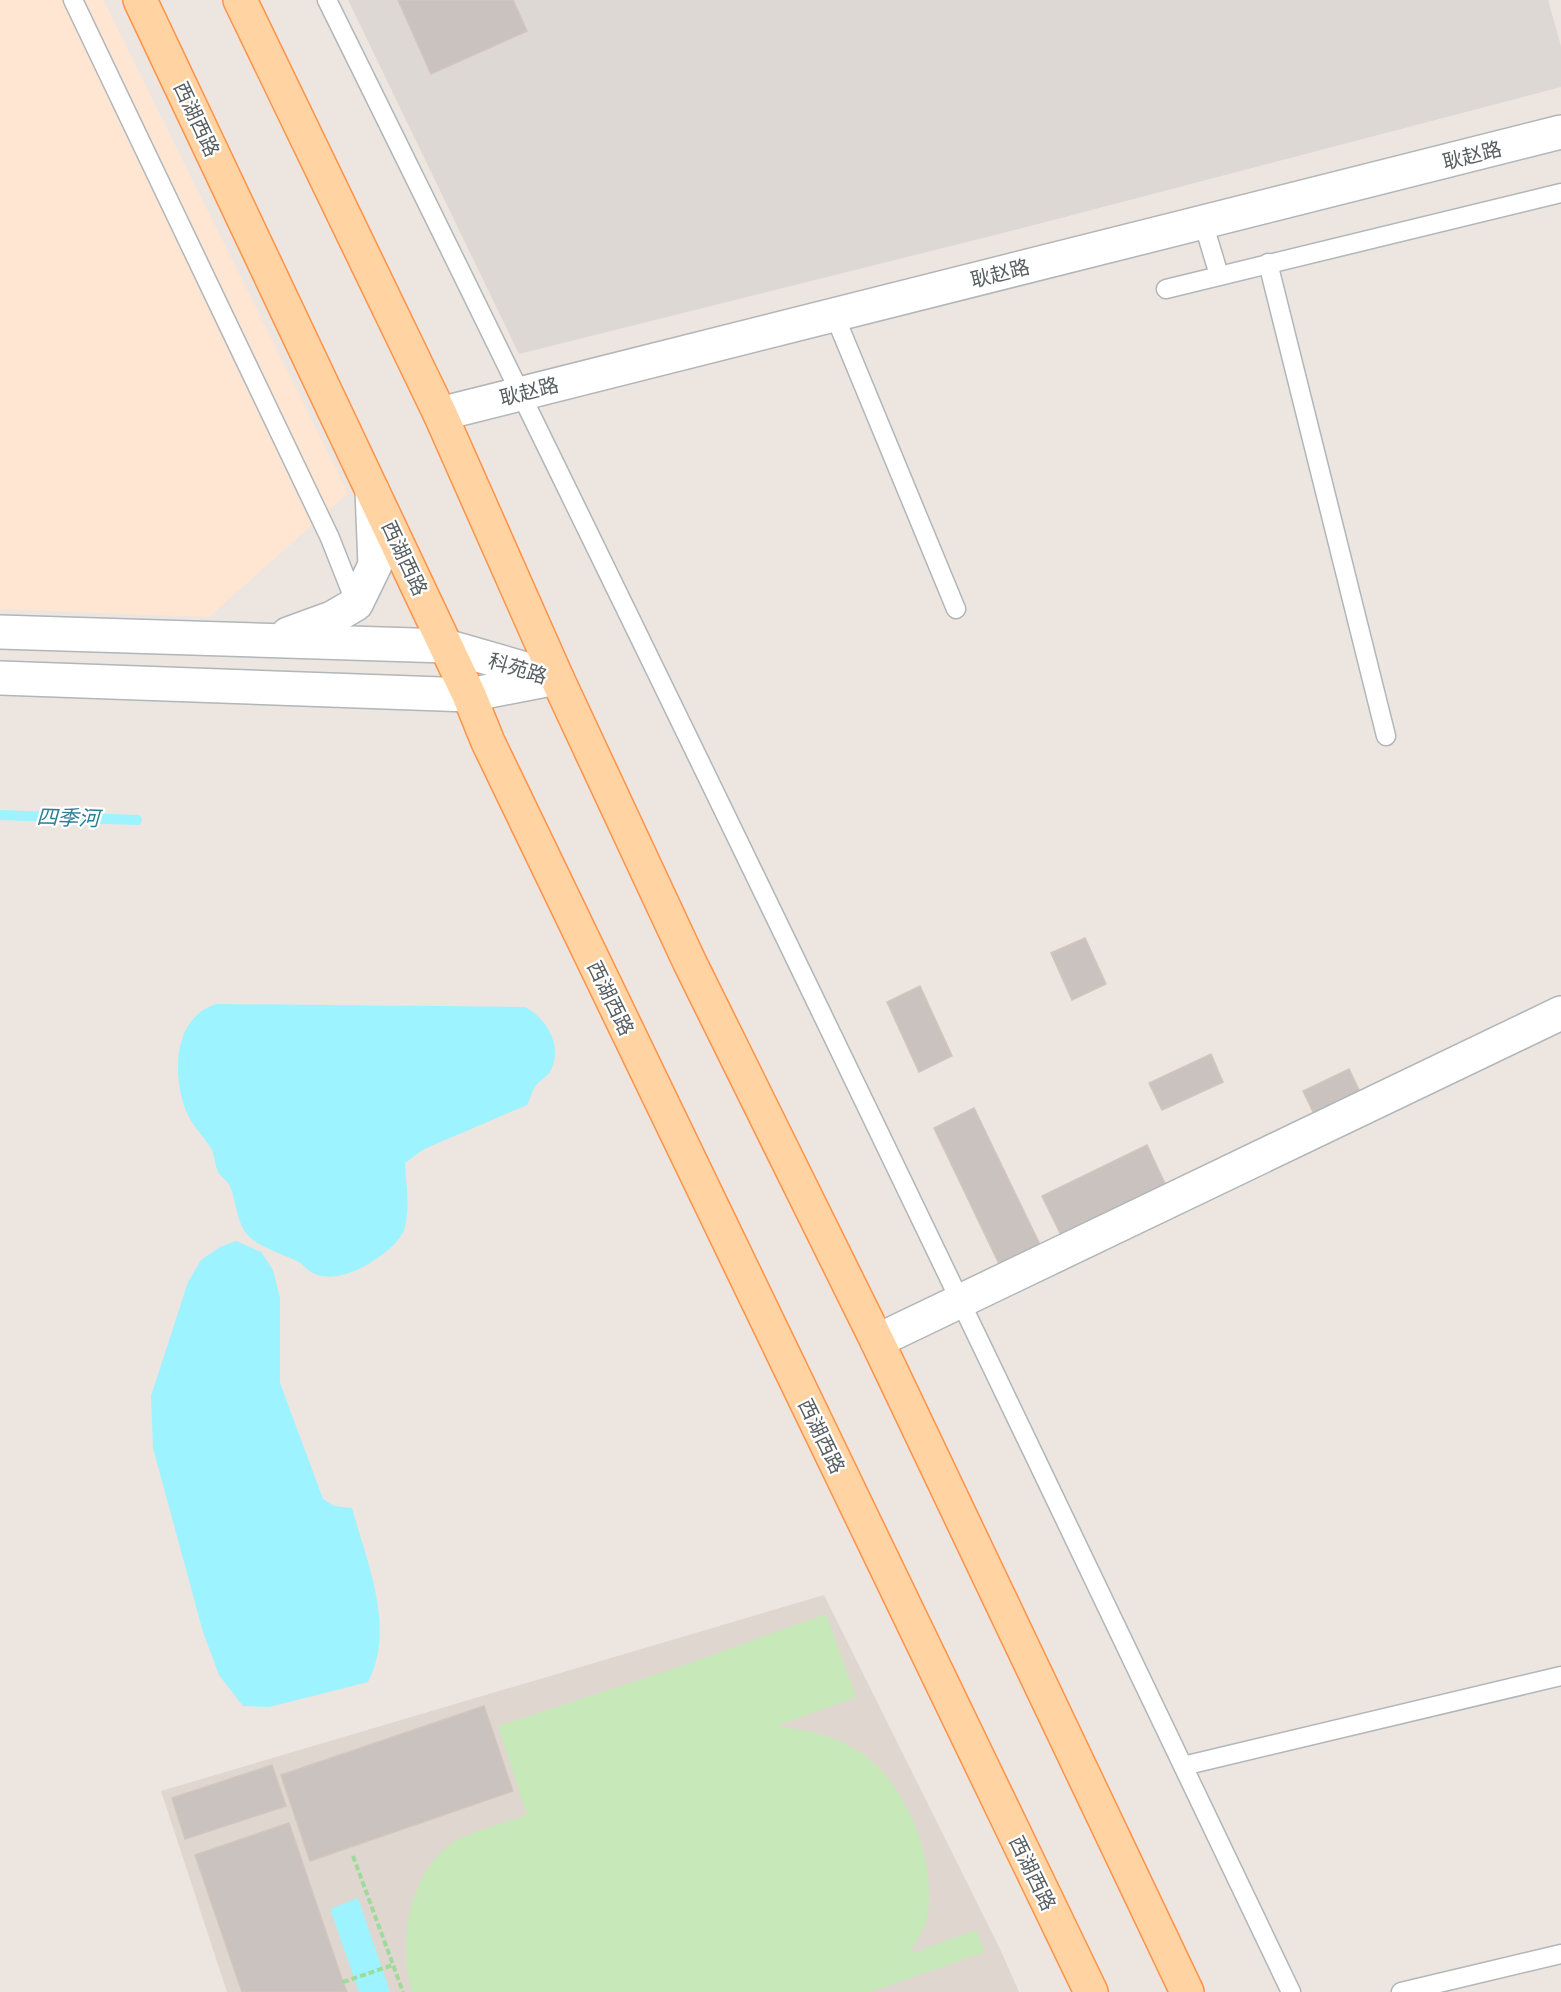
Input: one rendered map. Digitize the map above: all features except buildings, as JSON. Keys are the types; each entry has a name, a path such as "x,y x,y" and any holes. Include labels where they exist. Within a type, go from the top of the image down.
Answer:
{"main road":[{"name":"西湖西路","path":"140,0 469,695 488,742 1090,1992"},
{"path":"240,0 440,414 557,678 690,963 877,1341 1187,1992"}],"street":[{"name":"耿赵路","path":"440,414 1561,132"},
{"path":"270,640 332,618 356,604 375,565 372,489"},
{"name":"科苑路","path":"0,632 446,646 557,678"},
{"name":"科苑路","path":"0,678 469,695 557,678"},
{"path":"877,1341 1561,1012"}],"lane":[{"path":"73,0 330,538 356,604"},
{"path":"327,0 522,393 962,1301 1291,1992"},
{"path":"1166,289 1561,193"},
{"path":"1203,222 1219,275"},
{"path":"1268,263 1386,736"},
{"path":"834,314 956,609"},
{"path":"1183,1766 1561,1676"},
{"path":"1401,1992 1561,1954"}],"path":[{"path":"353,1856 403,1992"},
{"path":"344,1982 393,1965"}],"shaded area":[{"path":"0,0 103,0 348,493 209,617 0,609"},
{"path":"348,0 1548,0 1561,46 1561,87 1007,232 519,354"},
{"path":"824,1595 1001,1951 1019,1992 227,1992 161,1791"}],"green space":[{"path":"826,1614 856,1697 777,1726 826,1736 855,1749 873,1762 903,1801 915,1825 928,1875 929,1899 926,1921 910,1954 976,1930 985,1952 870,1992 412,1992 406,1952 407,1931 410,1910 426,1871 454,1842 480,1830 527,1815 498,1726 673,1669"}],"water":[{"path":"217,1004 525,1007 546,1025 554,1042 554,1061 550,1072 535,1087 527,1105 424,1149 405,1163 407,1203 405,1227 402,1235 390,1249 367,1265 348,1273 339,1276 320,1276 297,1261 262,1246 247,1234 240,1221 230,1186 218,1172 212,1150 185,1108 178,1078 180,1047 192,1020 203,1010"},
{"path":"236,1241 261,1252 273,1270 280,1298 280,1383 323,1499 334,1506 352,1508 371,1573 379,1618 376,1661 368,1682 269,1707 243,1706 219,1675 203,1632 153,1448 151,1396 188,1282 201,1260 220,1247"},
{"path":"358,1898 390,1992 359,1992 330,1909"}],"waterway":[{"name":"四季河","path":"0,815 137,820"}]}
